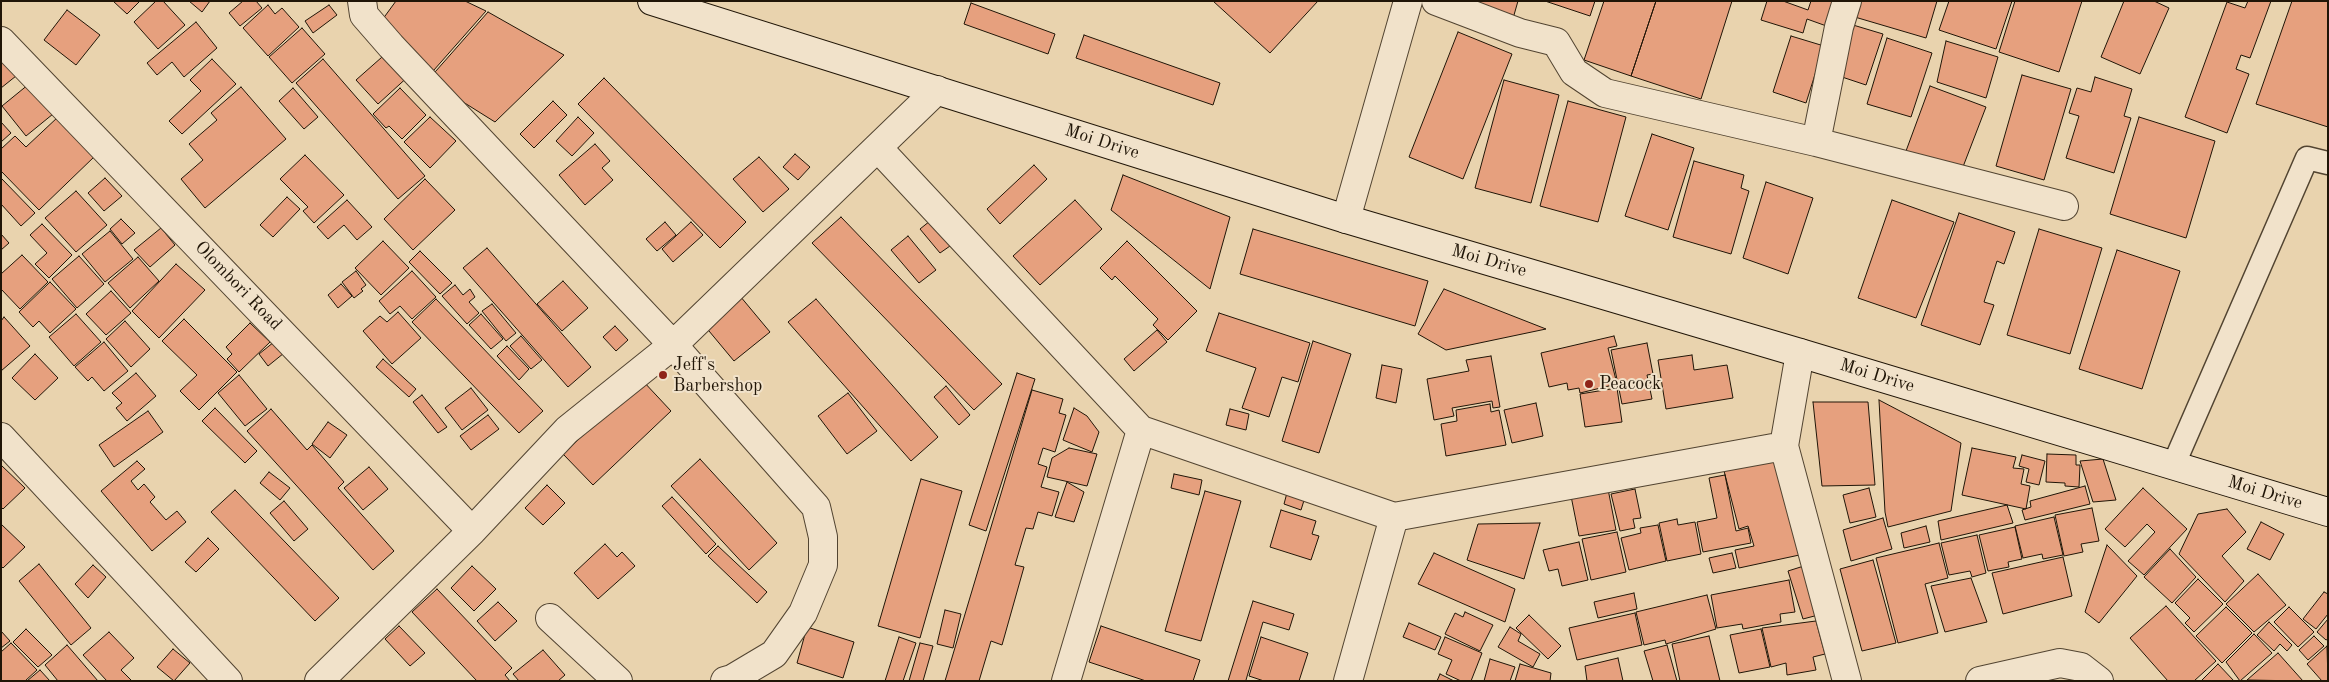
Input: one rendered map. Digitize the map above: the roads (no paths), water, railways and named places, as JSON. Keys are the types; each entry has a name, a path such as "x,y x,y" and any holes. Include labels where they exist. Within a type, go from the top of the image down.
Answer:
{"street":[{"path":"362,1 364,15 391,46 673,344 816,507 823,536 823,564 803,613 774,654 732,680 725,681"},
{"name":"Moi Drive","path":"652,1 1346,219 2328,512"},
{"path":"1346,219 1408,1"},
{"path":"1436,1 1520,33 1556,42 1574,72 1605,93 1816,142 2064,206"},
{"path":"1816,142 1839,27 1847,1"},
{"name":"Olombori Road","path":"3,41 472,531"},
{"path":"319,681 472,531 567,430 673,344 937,90"},
{"path":"878,148 1141,430 1394,517 1784,446"},
{"path":"1800,353 1784,446 1847,681"},
{"path":"1066,681 1141,430"},
{"path":"1,437 228,681"},
{"path":"1348,681 1394,517"},
{"path":"550,618 618,681"},
{"path":"1980,681 2060,663 2081,667 2098,681"}],"lane":[{"path":"2173,466 2307,158 2328,163"}],"place":[{"name":"Jeff's Barbershop","path":"663,375"},
{"name":"Peacock","path":"1589,384"}]}
